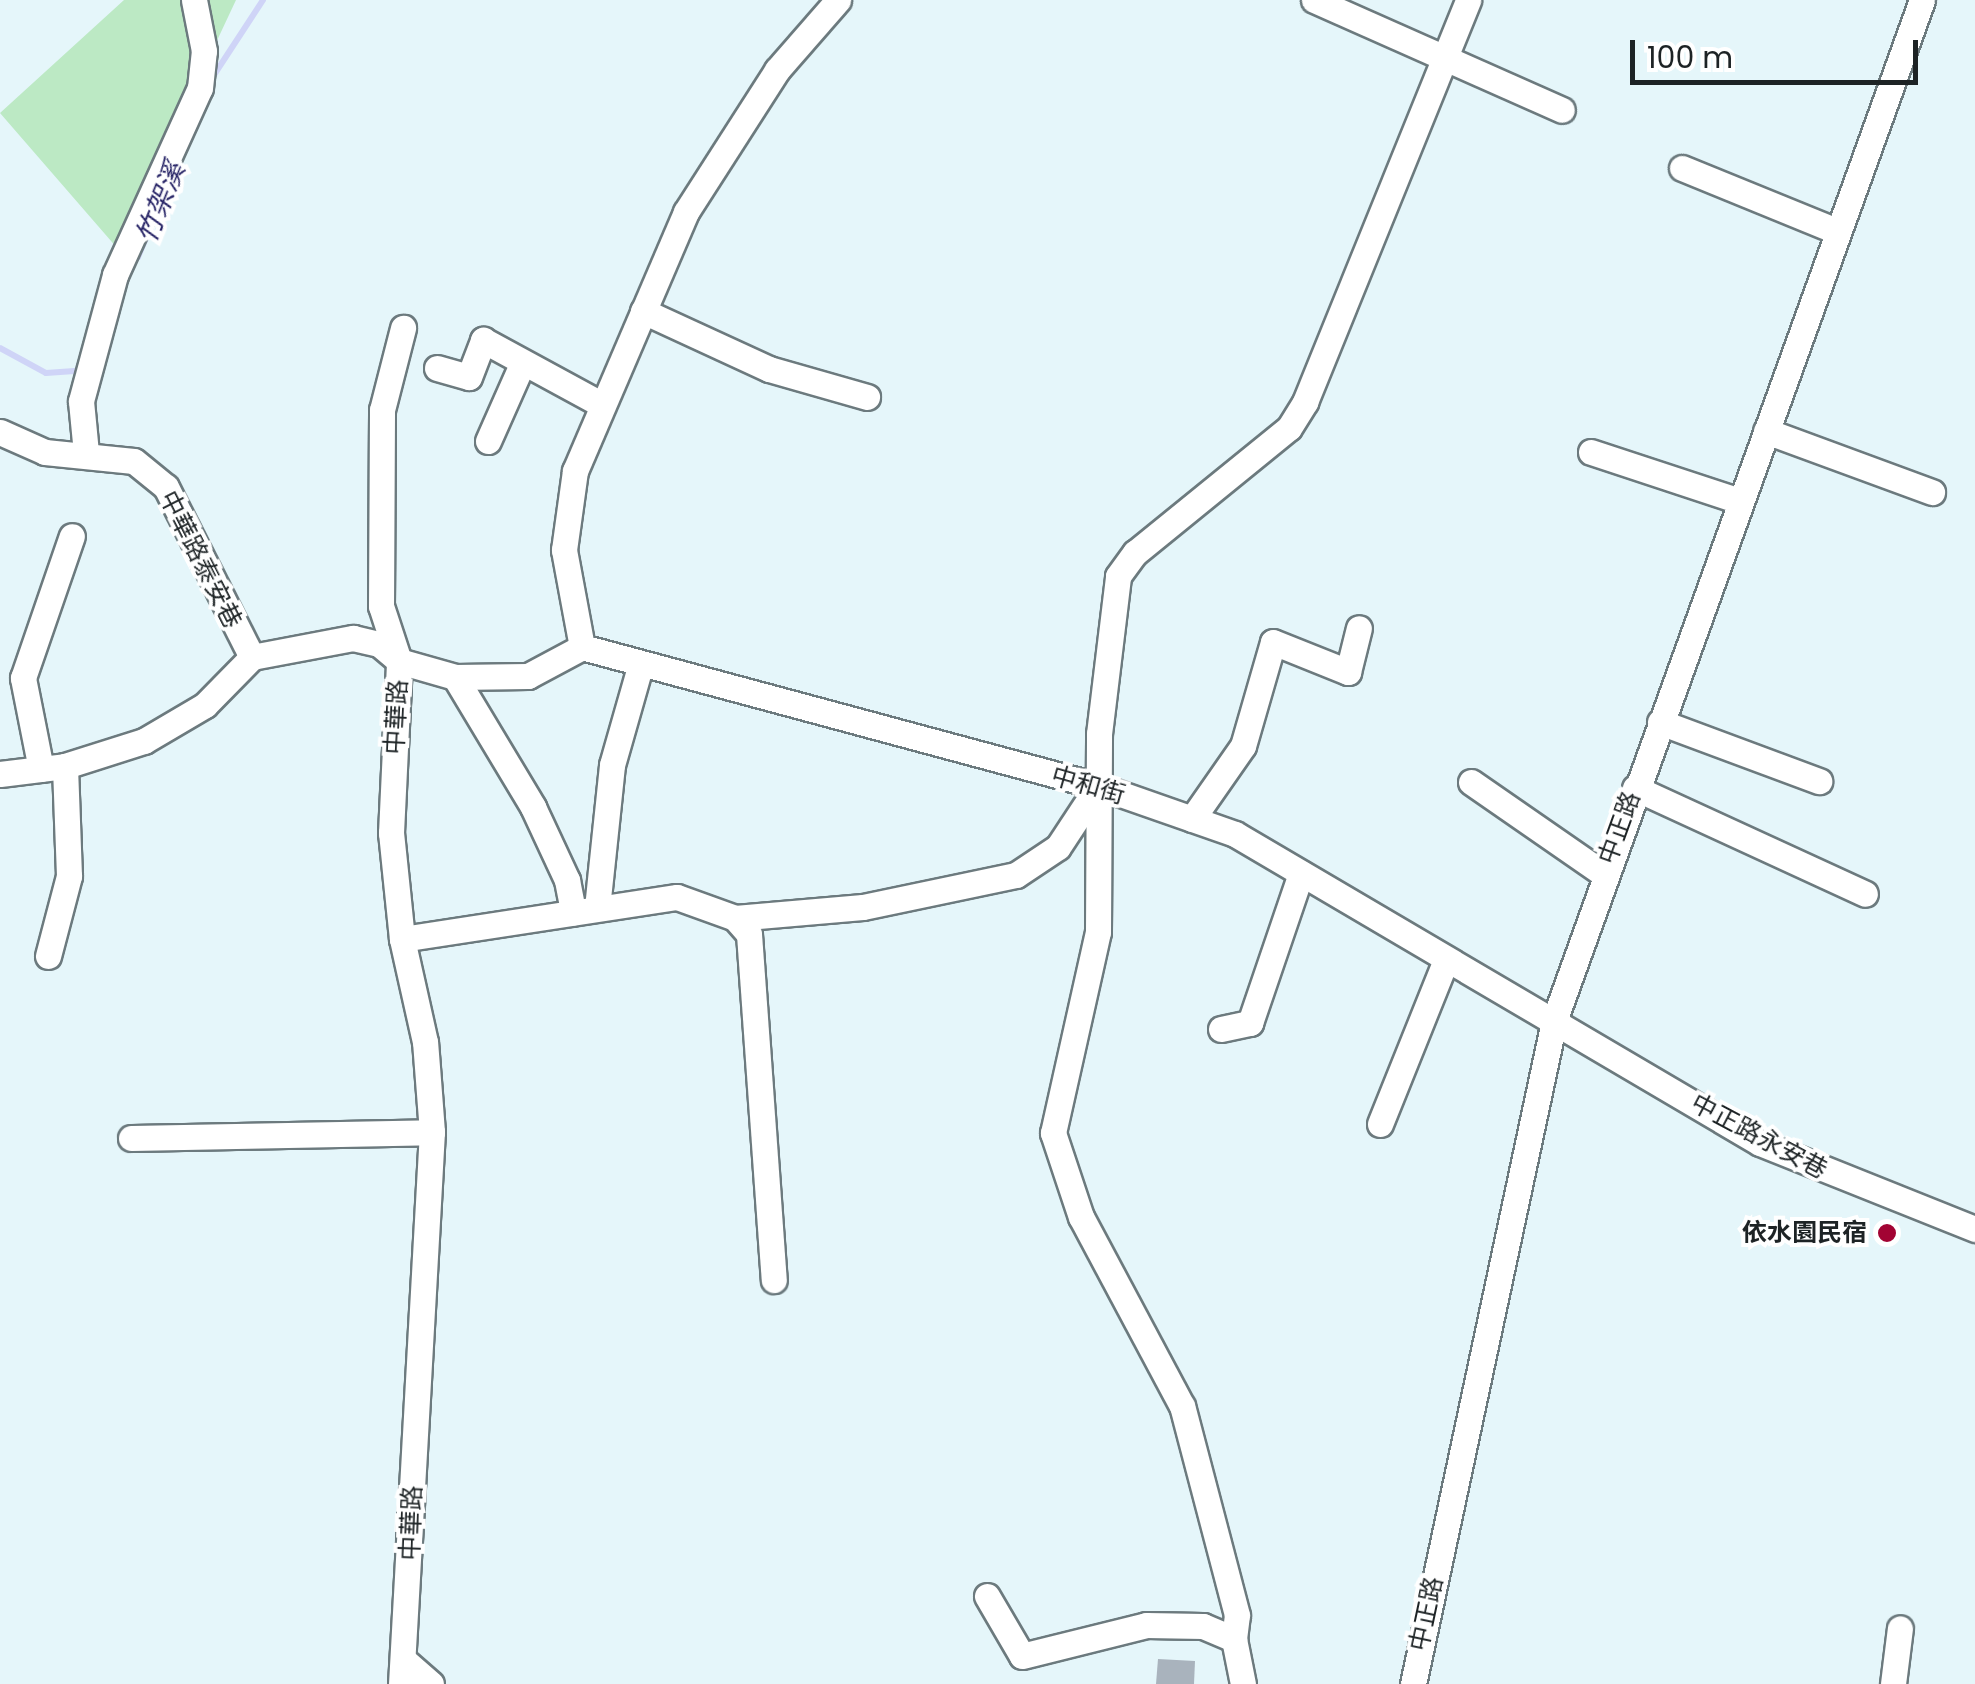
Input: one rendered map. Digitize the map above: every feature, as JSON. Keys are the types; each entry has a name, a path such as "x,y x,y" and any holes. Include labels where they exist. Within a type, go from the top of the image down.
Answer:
{"street":[{"path":"86,454 81,402 124,257 200,88 204,50 194,0"},
{"path":"582,647 564,550 567,504 601,404 686,212 729,139 777,70 838,0"},
{"path":"1314,0 1562,110"},
{"path":"1242,1684 1234,1639 1237,1614 1182,1406 1081,1218 1053,1133 1098,932 1098,786 1118,576 1135,553 1288,428 1305,402 1449,61 1468,0"},
{"name":"中正路","path":"1413,1684 1554,1021 1834,230 1922,0"},
{"path":"1682,168 1834,230"},
{"path":"643,311 769,369 867,397"},
{"path":"400,661 381,606 380,480 382,410 403,328"},
{"path":"437,368 469,377 482,340 601,404"},
{"path":"488,441 523,362"},
{"path":"1766,431 1932,492"},
{"name":"中華路泰安巷","path":"0,432 45,452 134,462 166,487 252,658"},
{"path":"1591,452 1740,501"},
{"path":"48,956 69,876 53,767 24,678 72,536"},
{"path":"1192,819 1243,746 1273,642 1348,672 1359,628"},
{"name":"中華路泰安巷","path":"0,774 53,767 144,741 205,705 252,658 353,638 379,644 400,661"},
{"name":"中和街","path":"582,647 640,667 1098,786 1235,834 1554,1021"},
{"name":"中華路","path":"404,1673 432,1132 424,1042 402,939 391,833 400,661 456,677 528,676 582,647"},
{"path":"585,910 612,765 640,667"},
{"path":"456,677 532,807 585,910"},
{"path":"1660,722 1819,780"},
{"path":"1472,782 1604,874"},
{"path":"402,939 678,897 734,918 863,907 1016,875 1058,848 1098,786"},
{"path":"1636,788 1866,894"},
{"path":"1222,1029 1250,1022 1300,873"},
{"path":"734,918 749,934 774,1280"},
{"path":"1380,1124 1446,960"},
{"name":"中正路永安巷","path":"1554,1021 1760,1143 1975,1229"},
{"path":"131,1138 432,1132"},
{"path":"987,1596 1022,1656 1146,1625 1203,1626 1234,1639"},
{"path":"1893,1684 1900,1628"},
{"path":"404,1673 432,1684"}],"green space":[{"path":"124,0 236,0 191,96 131,264 0,113"}],"building":[{"path":"1158,1659 1195,1661 1194,1684 1156,1684"}],"waterway":[{"name":"竹架溪","path":"212,78 263,0"},
{"name":"竹架溪","path":"132,257 138,257 152,224"},
{"name":"竹架溪","path":"0,348 46,373 78,371 79,365"}],"place":[{"name":"依水園民宿","path":"1887,1233"}]}
